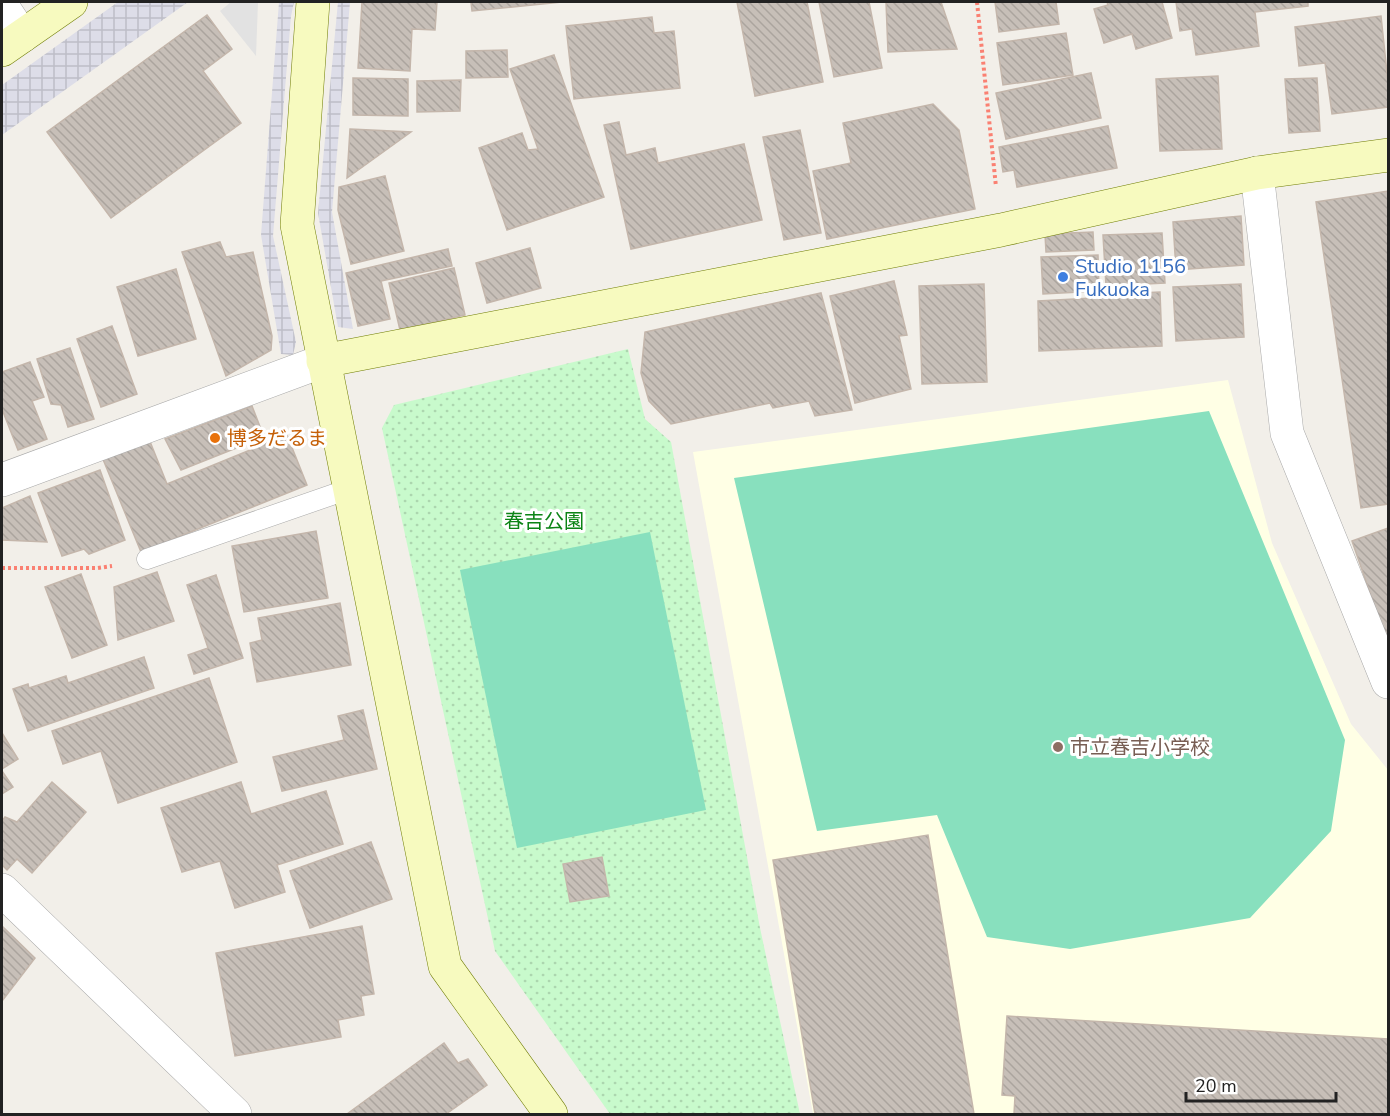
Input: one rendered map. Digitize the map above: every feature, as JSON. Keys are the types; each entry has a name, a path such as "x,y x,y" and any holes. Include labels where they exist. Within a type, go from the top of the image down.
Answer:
{"street":[{"path":"2,6 12,43 71,2"},
{"path":"313,2 297,225 445,966 551,1114"},
{"path":"2,480 324,361 1001,230 1257,173 1389,155"},
{"path":"1257,173 1287,433 1389,682"},
{"path":"2,890 235,1114"}],"lane":[{"path":"147,559 349,489"}],"path":[{"path":"977,2 1001,230"},
{"path":"2,568 98,568 147,559"}],"shaded area":[{"path":"118,2 188,2 2,135 2,85"},
{"path":"231,2 258,2 256,56 220,11"},
{"path":"279,2 294,2 273,236 296,342 293,355 281,354 261,235"},
{"path":"338,2 350,2 332,212 353,329 338,327 318,213"},
{"name":"市立春吉小学校","path":"1228,380 1272,543 1351,724 1388,770 1388,1114 813,1114 693,452"}],"green space":[{"name":"春吉公園","path":"628,349 645,419 671,442 760,928 800,1114 610,1114 495,951 382,428 394,405"},
{"path":"1209,411 1345,740 1331,831 1250,918 1070,949 987,937 937,815 817,831 734,478"},
{"path":"650,532 706,810 517,848 460,570"}],"building":[{"path":"362,2 437,2 435,30 412,29 410,71 358,68"},
{"path":"471,2 562,2 472,11"},
{"path":"737,2 807,2 823,82 755,96"},
{"path":"819,2 869,2 882,68 834,77"},
{"path":"886,2 941,2 957,49 888,52"},
{"path":"995,2 1056,2 1059,24 999,32"},
{"path":"1107,2 1162,2 1172,38 1136,49 1132,34 1104,43 1094,9 1108,5"},
{"path":"1176,2 1308,2 1308,6 1255,12 1259,46 1196,55 1192,29 1180,31"},
{"path":"207,15 232,49 203,71 241,123 111,218 47,132"},
{"path":"1381,16 1388,82 1388,107 1332,114 1325,63 1299,66 1295,27"},
{"path":"652,17 654,33 674,31 680,88 574,99 566,26"},
{"path":"1066,33 1073,75 1003,85 997,43"},
{"path":"507,50 508,77 466,78 466,51"},
{"path":"554,55 604,197 507,230 479,148 522,133 528,150 538,149 510,69"},
{"path":"1091,73 1101,118 1006,139 996,93"},
{"path":"1218,76 1222,149 1160,151 1156,79"},
{"path":"353,78 408,79 408,116 353,115"},
{"path":"1317,78 1320,131 1289,133 1285,79"},
{"path":"461,80 460,111 417,112 417,81"},
{"path":"933,104 959,130 975,209 827,239 813,171 851,163 843,123"},
{"path":"619,122 626,155 655,148 658,163 744,144 762,220 631,249 604,125"},
{"path":"1108,126 1117,168 1017,187 1014,170 1003,172 999,147"},
{"path":"350,129 411,132 347,178"},
{"path":"800,130 821,233 784,240 763,137"},
{"path":"385,176 404,251 351,264 338,210 339,187"},
{"path":"1388,191 1388,504 1361,508 1316,202"},
{"path":"1241,216 1244,265 1176,270 1173,222"},
{"path":"1093,232 1094,250 1046,252 1045,234"},
{"path":"1162,233 1165,283 1106,286 1103,235"},
{"path":"220,242 226,257 253,252 272,336 271,350 226,376 182,252"},
{"path":"530,248 541,288 487,303 476,263"},
{"path":"448,249 452,266 381,281 390,319 358,326 346,273"},
{"path":"1098,255 1099,291 1043,294 1041,257"},
{"path":"454,268 465,315 400,330 389,283"},
{"path":"176,269 196,339 138,356 117,287"},
{"path":"894,281 907,335 899,336 911,389 855,403 830,296"},
{"path":"984,284 987,382 922,384 919,286"},
{"path":"1241,284 1244,337 1176,341 1173,287"},
{"path":"1160,292 1162,346 1039,351 1038,301 1093,298 1092,295"},
{"path":"821,293 852,410 815,416 809,401 773,408 770,403 671,424 649,401 641,373 645,332"},
{"path":"112,326 137,394 101,407 77,339"},
{"path":"70,348 94,419 68,427 61,405 51,404 37,359"},
{"path":"30,362 44,397 32,401 47,439 18,450 2,409 2,372"},
{"name":"博多だるま","path":"252,406 264,437 181,470 165,439"},
{"path":"147,434 167,484 287,435 307,485 141,552 100,452"},
{"path":"100,470 125,540 89,554 84,549 62,556 38,493"},
{"path":"30,496 47,542 2,540 2,508"},
{"path":"1388,528 1388,645 1352,541"},
{"path":"316,531 328,598 244,612 232,546"},
{"path":"157,572 174,621 118,640 114,587"},
{"path":"81,574 107,645 72,658 45,587"},
{"path":"216,575 243,658 194,674 188,655 208,648 187,585"},
{"path":"340,603 351,665 257,682 250,643 262,640 258,618"},
{"path":"144,657 154,688 28,731 13,689 28,684 29,688 66,676 68,683"},
{"path":"209,678 237,762 118,803 101,751 63,764 52,731"},
{"path":"363,710 377,769 282,791 273,757 344,740 338,716"},
{"path":"2,733 18,759 2,769"},
{"path":"2,771 13,787 2,794"},
{"path":"52,782 86,812 32,873 17,859 7,870 2,865 2,821 5,817 17,822"},
{"path":"241,782 251,814 326,791 343,844 277,865 285,892 235,908 220,861 182,872 161,808"},
{"path":"928,835 974,1114 815,1114 773,860"},
{"path":"371,842 392,899 310,928 290,871"},
{"path":"602,857 609,896 570,902 563,864"},
{"path":"2,926 35,958 2,1001"},
{"path":"362,926 374,994 361,996 364,1015 338,1020 341,1037 235,1056 216,953"},
{"path":"1007,1016 1388,1039 1388,1114 1014,1114 1015,1096 1002,1095"},
{"path":"444,1043 458,1063 468,1059 487,1085 446,1114 347,1114"}],"place":[{"name":"Studio 1156 Fukuoka","path":"1063,277"},
{"name":"博多だるま","path":"215,438"},
{"name":"市立春吉小学校","path":"1058,747"}]}
